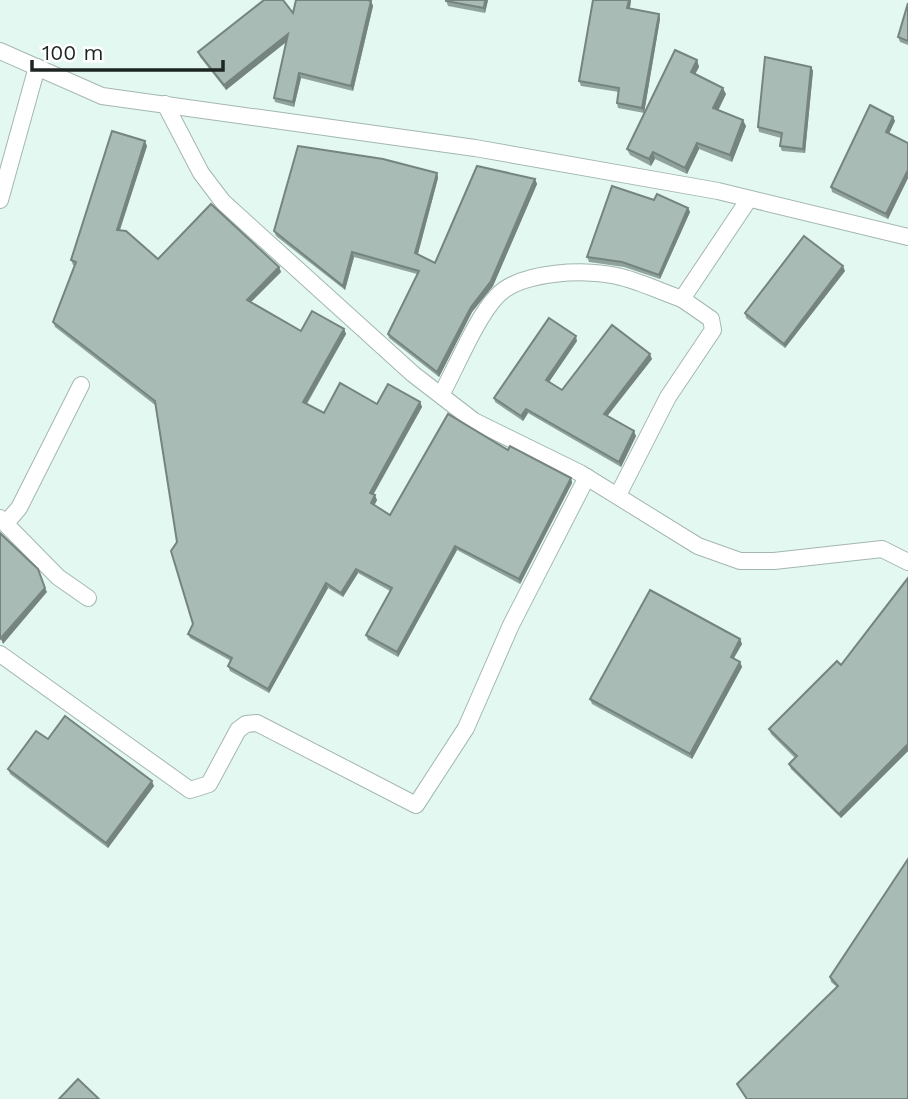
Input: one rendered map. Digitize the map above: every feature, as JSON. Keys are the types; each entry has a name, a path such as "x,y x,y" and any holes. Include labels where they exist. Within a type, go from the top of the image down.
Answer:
{"street":[{"path":"0,51 102,96 475,148 749,199 908,237"},
{"path":"0,200 37,67"},
{"path":"166,104 201,173 223,202 307,280 474,421 587,477 698,545 740,561 810,557 870,548 882,549 908,562"},
{"path":"682,299 749,199"},
{"path":"441,395 491,304 513,284 566,274 597,272 622,277 682,299 711,319 713,330 668,397 618,495"},
{"path":"81,385 19,508 3,520 58,577 88,598"},
{"path":"0,654 190,790 201,789 209,784 238,730 246,724 257,723 416,805 466,727 511,625 587,477"}],"building":[{"path":"264,0 283,0 293,13 296,0 371,1 351,86 299,73 293,102 274,98 288,34 224,85 198,52"},
{"path":"446,0 485,0 484,8"},
{"path":"593,0 629,0 627,8 659,14 642,108 617,103 619,88 579,81"},
{"path":"908,3 908,41 898,37"},
{"path":"675,50 697,60 691,72 723,88 713,108 743,120 730,155 697,143 685,168 653,152 649,159 627,149"},
{"path":"765,57 811,67 803,149 780,146 782,133 758,127"},
{"path":"870,105 893,117 886,132 908,143 908,170 886,214 831,187"},
{"path":"112,131 145,141 117,230 126,231 158,259 211,204 279,267 247,300 301,331 312,311 344,329 303,402 324,413 340,383 377,404 388,384 420,402 370,493 375,495 371,503 390,515 448,414 508,450 510,446 571,478 519,579 455,546 397,652 366,635 392,588 356,569 341,593 326,583 268,689 228,666 232,658 188,634 193,624 171,551 177,542 155,401 53,322 76,262 71,260"},
{"path":"298,146 383,159 437,173 415,253 435,263 477,166 535,179 491,281 471,307 437,372 388,334 419,271 352,252 343,286 274,231"},
{"path":"612,186 654,200 657,194 688,208 659,275 622,262 587,257"},
{"path":"804,236 843,266 784,344 745,313"},
{"path":"549,318 576,336 546,380 562,390 612,325 650,354 604,414 634,431 619,462 526,409 521,416 494,398"},
{"path":"0,533 38,569 45,588 0,639"},
{"path":"908,578 908,744 839,814 789,764 797,756 769,729 837,661 841,665"},
{"path":"650,590 740,639 731,657 740,662 690,754 590,699"},
{"path":"65,716 152,781 106,843 8,769 36,731 48,739"},
{"path":"908,859 908,1099 747,1099 737,1084 838,986 830,977"},
{"path":"78,1079 99,1099 59,1099"}]}
